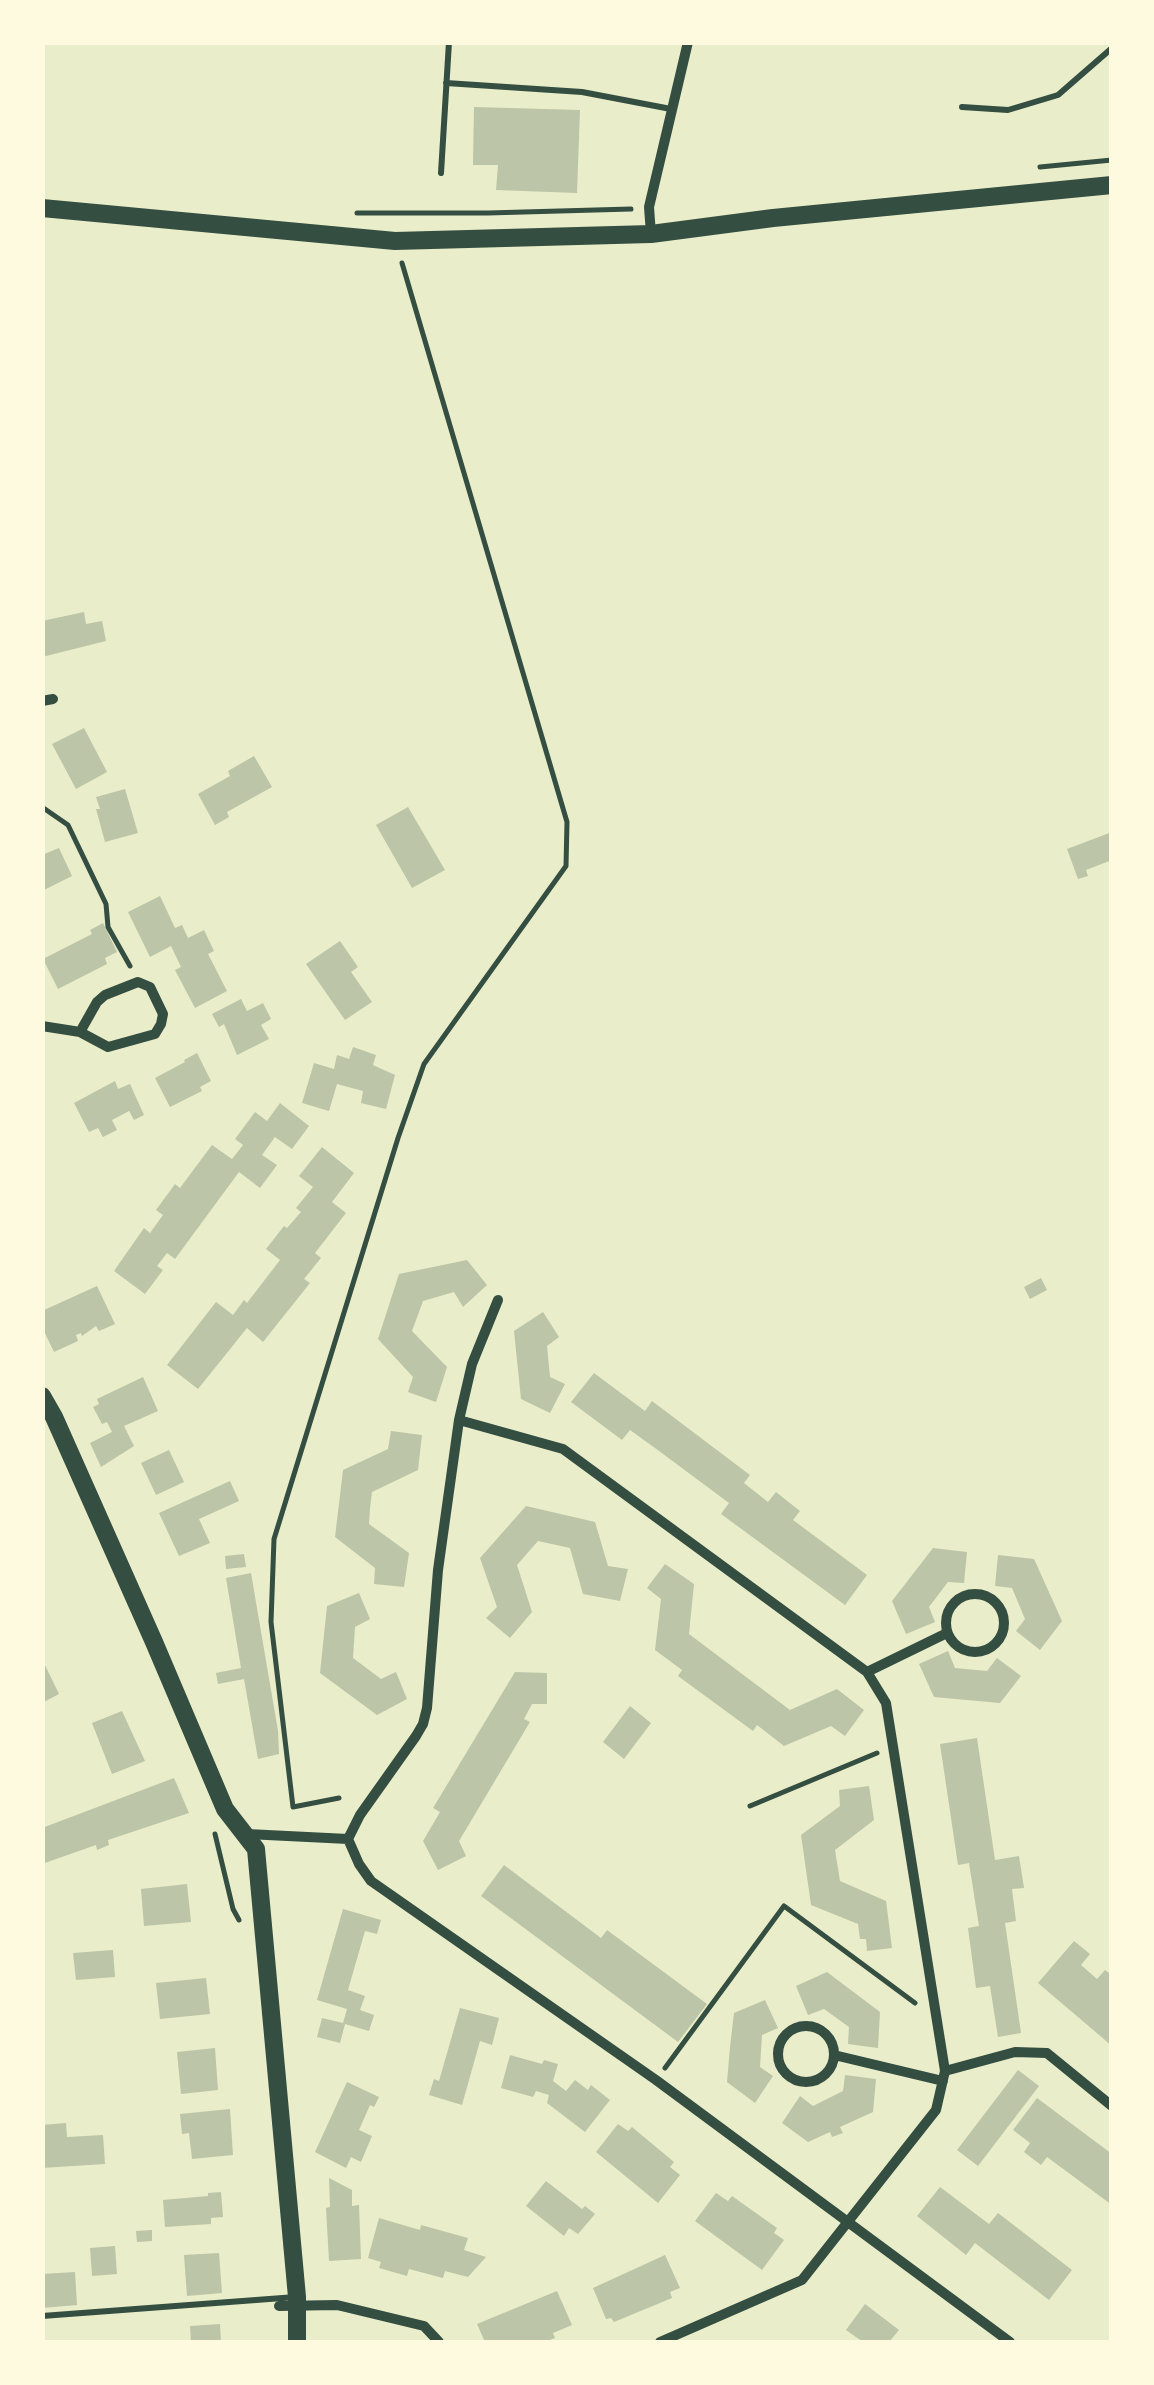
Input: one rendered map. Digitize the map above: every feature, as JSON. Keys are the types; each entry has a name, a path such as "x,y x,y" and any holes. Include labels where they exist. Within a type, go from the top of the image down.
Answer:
{"street":[{"path":"651,234 649,207 688,42"},
{"path":"42,208 395,241 651,234 773,218 1112,185"},
{"path":"42,1026 80,1032 108,1047 155,1034 163,1014 150,987 138,982 105,995 80,1032"},
{"path":"348,1838 422,1724 459,1420 472,1364 498,1300"},
{"path":"42,1396 225,1809 256,1850 297,2342"},
{"path":"459,1420 563,1449 866,1672 886,1703 944,2076 936,2110 802,2280 660,2342"},
{"path":"968,1595 986,1596 1002,1611 1002,1636 984,1651 962,1649 947,1633 948,1611 968,1595"},
{"path":"866,1672 947,1633"},
{"path":"246,1834 348,1838"},
{"path":"348,1838 371,1880 656,2080 1010,2342"},
{"path":"800,2026 811,2026 831,2041 834,2055 828,2072 806,2082 792,2079 783,2071 778,2058 779,2044 800,2026"},
{"path":"834,2055 944,2076 1015,2052 1047,2053 1112,2106"},
{"path":"291,2302 336,2304 424,2326 438,2342"}],"lane":[{"path":"442,173 449,42"},
{"path":"962,107 1008,110 1058,95 1112,48"},
{"path":"446,83 582,92 672,109"},
{"path":"42,2316 291,2302"}],"path":[{"path":"341,211 488,213 649,207"},
{"path":"339,1798 293,1807 271,1622 274,1539 424,1064 566,866 567,822 395,241"},
{"path":"42,807 68,824 106,904 108,927 138,982"},
{"path":"750,1806 893,1746"},
{"path":"211,1817 233,1909 244,1929"},
{"path":"656,2080 784,1906 937,2020"}],"building":[{"path":"474,107 580,110 577,193 496,190 498,165 473,165"},
{"path":"84,612 86,624 102,621 106,641 42,657 42,621"},
{"path":"84,728 107,772 76,789 52,744"},
{"path":"254,756 272,787 227,812 229,817 215,825 198,794 230,776 228,771"},
{"path":"125,789 138,833 105,842 96,797"},
{"path":"408,807 445,870 412,888 376,825"},
{"path":"1112,832 1112,860 1086,870 1088,876 1078,879 1067,849"},
{"path":"59,848 72,876 42,891 42,855"},
{"path":"160,896 175,928 182,925 188,938 204,930 214,951 208,954 227,991 195,1008 175,970 181,967 171,946 150,957 128,912"},
{"path":"103,923 117,952 105,958 107,964 58,989 43,959 92,934 90,930"},
{"path":"340,941 358,967 351,972 372,1002 345,1020 306,964"},
{"path":"241,999 247,1011 263,1003 271,1019 261,1025 269,1039 237,1055 224,1024 219,1027 212,1014"},
{"path":"353,1047 376,1055 373,1065 395,1075 386,1109 361,1103 363,1091 337,1084 329,1111 302,1103 314,1063 334,1069 337,1055 349,1059"},
{"path":"197,1053 211,1081 200,1087 202,1091 170,1107 155,1078"},
{"path":"115,1081 118,1089 130,1084 144,1115 134,1120 129,1111 112,1120 117,1130 103,1137 98,1128 89,1132 74,1103"},
{"path":"280,1103 309,1126 292,1149 275,1137 262,1155 277,1165 260,1188 239,1172 175,1259 167,1253 157,1266 163,1270 145,1294 114,1271 144,1228 150,1233 163,1215 156,1210 175,1184 180,1188 212,1145 232,1159 243,1145 235,1139 255,1112 267,1121"},
{"path":"322,1147 354,1173 332,1202 346,1213 315,1253 321,1258 304,1279 310,1283 263,1342 247,1328 198,1389 167,1365 216,1302 233,1315 280,1260 266,1249 301,1212 296,1208 313,1187 299,1176"},
{"path":"467,1260 487,1285 463,1307 454,1292 423,1301 412,1331 447,1367 436,1402 408,1392 413,1377 378,1339 399,1274"},
{"path":"1041,1278 1047,1290 1030,1299 1024,1287"},
{"path":"97,1286 115,1324 99,1331 96,1326 82,1336 76,1335 78,1341 54,1352 42,1327 42,1311"},
{"path":"543,1312 559,1337 547,1346 550,1377 565,1384 550,1413 521,1399 514,1331"},
{"path":"594,1373 645,1411 652,1401 750,1475 744,1483 768,1502 776,1492 800,1511 793,1520 867,1575 845,1605 721,1514 729,1503 655,1448 630,1430 622,1440 571,1402"},
{"path":"143,1377 158,1411 124,1426 134,1446 101,1467 90,1443 112,1432 107,1422 102,1424 93,1407 99,1404 97,1399"},
{"path":"391,1431 422,1435 418,1470 372,1492 370,1508 369,1524 409,1553 404,1587 374,1584 375,1568 335,1537 343,1470 388,1449"},
{"path":"169,1450 184,1482 156,1495 141,1463"},
{"path":"230,1481 239,1501 199,1519 210,1543 179,1556 159,1513"},
{"path":"526,1506 595,1522 608,1566 628,1569 620,1601 583,1594 570,1548 538,1541 517,1565 532,1612 510,1638 486,1618 497,1607 480,1558"},
{"path":"933,1548 967,1552 964,1583 948,1582 929,1607 935,1622 906,1634 892,1601"},
{"path":"244,1554 246,1567 226,1569 225,1556"},
{"path":"998,1555 1034,1559 1062,1621 1040,1650 1016,1631 1025,1619 1012,1588 995,1586"},
{"path":"665,1564 694,1584 689,1634 790,1710 837,1689 864,1710 845,1736 831,1726 784,1746 757,1725 753,1731 678,1676 682,1670 655,1650 661,1599 647,1588"},
{"path":"251,1573 279,1754 258,1759 244,1679 218,1684 216,1673 241,1668 226,1578"},
{"path":"359,1593 370,1619 355,1627 353,1658 381,1679 396,1672 407,1699 377,1715 320,1673 327,1606"},
{"path":"948,1651 955,1668 987,1671 997,1658 1021,1676 1000,1703 934,1697 919,1664"},
{"path":"42,1659 59,1694 42,1703"},
{"path":"515,1672 547,1673 547,1704 532,1704 524,1719 530,1722 459,1841 466,1856 438,1870 423,1841 440,1812 433,1808"},
{"path":"630,1706 651,1723 624,1759 603,1742"},
{"path":"122,1711 145,1761 112,1774 92,1723"},
{"path":"977,1738 995,1860 1019,1856 1024,1888 1012,1889 1016,1921 1005,1923 1021,2033 998,2037 990,1986 976,1988 968,1928 979,1926 969,1863 958,1865 940,1744"},
{"path":"174,1778 189,1813 108,1840 109,1845 97,1850 96,1845 42,1864 42,1828"},
{"path":"869,1786 874,1820 835,1850 840,1881 886,1901 892,1948 867,1951 858,1924 811,1905 801,1835 840,1806 839,1790"},
{"path":"504,1865 601,1938 607,1930 707,2004 678,2042 481,1896"},
{"path":"187,1884 191,1922 144,1926 141,1889"},
{"path":"343,1909 381,1920 377,1934 365,1931 348,1990 365,1996 360,2010 374,2015 369,2031 345,2024 340,2043 317,2037 322,2018 343,2023 347,2009 317,2000"},
{"path":"1074,1941 1090,1954 1081,1965 1097,1979 1105,1970 1112,1975 1112,2046 1038,1983"},
{"path":"113,1950 115,1977 76,1980 73,1953"},
{"path":"827,1972 880,2012 878,2048 848,2044 849,2027 824,2009 808,2015 796,1986"},
{"path":"206,1978 210,2014 160,2019 156,1983"},
{"path":"765,2000 778,2028 762,2035 760,2067 773,2076 755,2103 727,2082 730,2047 734,2013"},
{"path":"460,2008 499,2018 492,2045 480,2041 462,2105 429,2095 434,2079 439,2081"},
{"path":"215,2048 218,2090 181,2094 177,2052"},
{"path":"510,2055 558,2064 553,2081 566,2091 575,2080 588,2090 591,2085 610,2100 585,2132 547,2103 549,2095 536,2091 533,2097 501,2088"},
{"path":"1018,2070 1039,2086 978,2166 957,2150"},
{"path":"845,2075 876,2079 873,2112 840,2127 843,2133 832,2137 830,2132 808,2142 782,2123 800,2096 813,2106 843,2091"},
{"path":"347,2082 379,2097 374,2107 370,2105 359,2130 372,2136 361,2162 351,2157 346,2168 315,2152"},
{"path":"1037,2098 1112,2154 1112,2205 1047,2157 1041,2165 1024,2152 1030,2143 1013,2130"},
{"path":"230,2109 233,2155 192,2159 189,2133 182,2134 180,2114"},
{"path":"66,2123 67,2137 103,2135 105,2164 42,2168 42,2125"},
{"path":"618,2124 628,2131 632,2127 674,2162 670,2167 680,2175 658,2203 596,2152"},
{"path":"329,2178 352,2190 352,2206 359,2205 361,2259 329,2261"},
{"path":"546,2181 582,2209 585,2206 595,2214 578,2234 569,2228 564,2236 526,2206"},
{"path":"940,2187 989,2224 998,2213 1072,2270 1049,2300 975,2243 966,2255 917,2216"},
{"path":"221,2192 223,2217 211,2218 211,2224 165,2227 163,2200"},
{"path":"716,2193 728,2201 732,2196 777,2228 774,2233 784,2240 762,2270 695,2221"},
{"path":"379,2218 468,2238 464,2250 486,2257 468,2277 445,2271 443,2278 409,2269 407,2276 379,2268 381,2262 368,2258"},
{"path":"152,2230 152,2241 137,2242 136,2231"},
{"path":"115,2246 117,2274 92,2276 90,2248"},
{"path":"219,2253 222,2293 187,2296 184,2255"},
{"path":"665,2255 680,2288 670,2292 672,2298 614,2322 606,2319 593,2288"},
{"path":"75,2272 77,2305 42,2308 42,2274"},
{"path":"557,2291 572,2325 553,2333 555,2338 544,2342 485,2342 477,2324"},
{"path":"865,2304 899,2330 889,2342 863,2342 846,2330"},
{"path":"220,2324 221,2342 191,2342 190,2326"}]}
